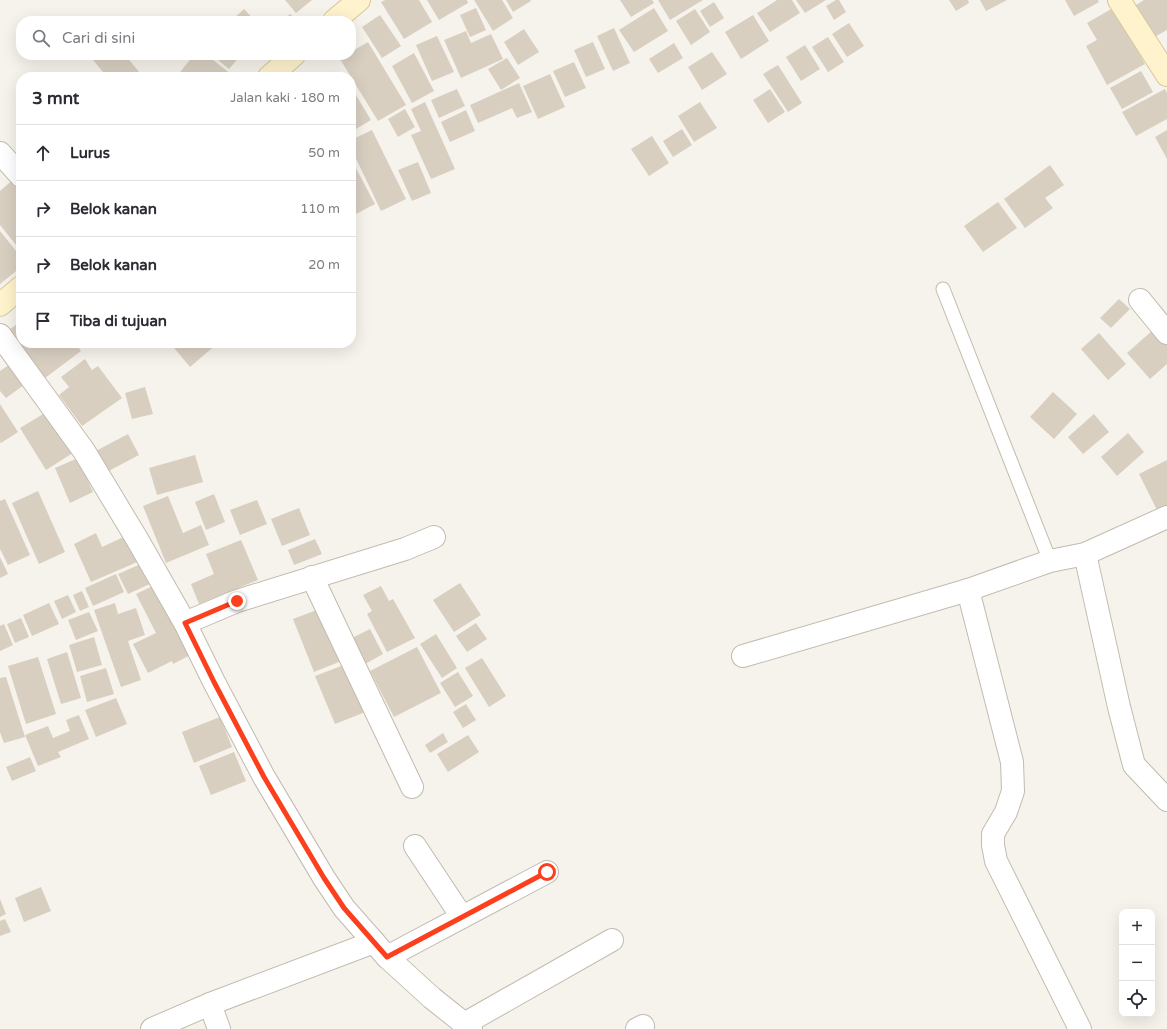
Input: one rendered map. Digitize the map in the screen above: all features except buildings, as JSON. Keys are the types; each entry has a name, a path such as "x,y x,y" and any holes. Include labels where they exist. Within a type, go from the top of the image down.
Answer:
{"main road":[{"path":"340,16 359,0"},
{"path":"1119,0 1167,74"},
{"path":"274,72 288,60"},
{"path":"0,305 16,291"}],"street":[{"path":"0,153 16,171"},
{"path":"1140,300 1167,333"},
{"path":"0,335 84,451 138,539 185,623 264,777 324,878 344,908 380,950 432,998 468,1026 612,940"},
{"path":"742,656 968,590 1050,561 1085,554 1167,517"},
{"path":"185,623 237,601 405,549 434,537"},
{"path":"1085,554 1119,707 1134,765 1167,800"},
{"path":"312,577 412,787"},
{"path":"968,590 1012,762 1013,791 1006,812 993,834 992,845 996,860 1080,1029"},
{"path":"415,846 462,917"},
{"path":"152,1029 210,1004 380,950 462,917 547,872"},
{"path":"210,1004 219,1029"}],"lane":[{"path":"943,289 1050,561"}],"route":[{"path":"237,601 185,623 264,777 324,878 344,908 387,957 547,872"}]}
